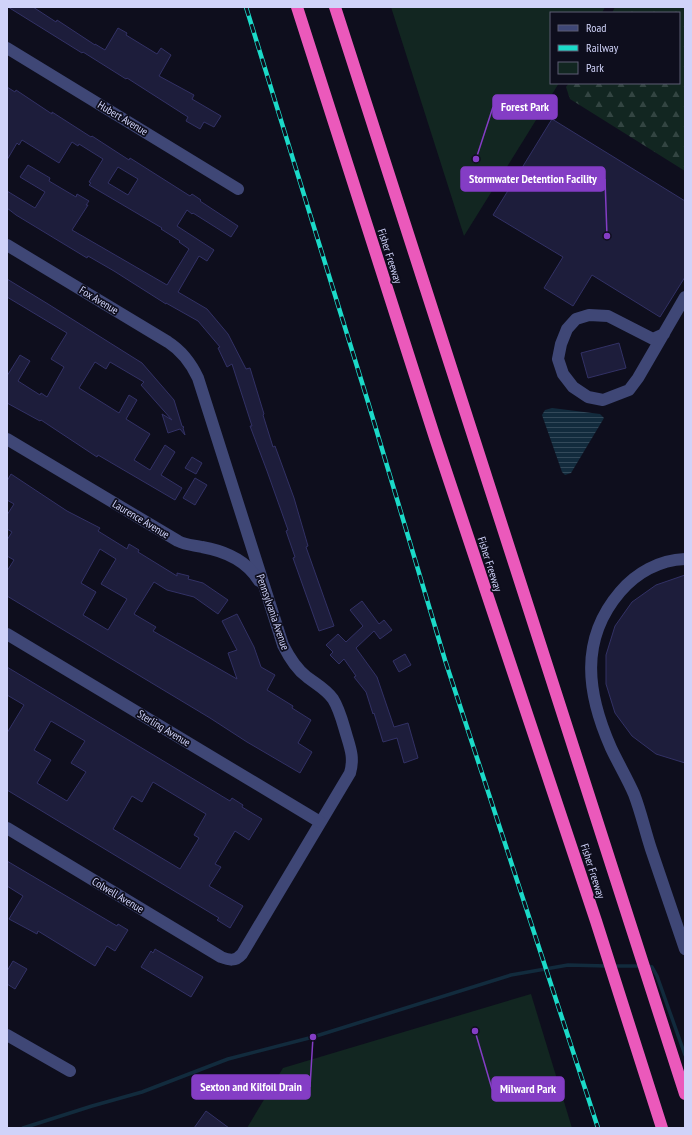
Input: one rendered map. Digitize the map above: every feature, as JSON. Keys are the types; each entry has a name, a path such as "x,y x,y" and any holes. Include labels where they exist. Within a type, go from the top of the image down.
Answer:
{"highway":[{"name":"Fisher Freeway","path":"298,7 434,438 596,921 662,1128"},
{"name":"Fisher Freeway","path":"335,7 685,1094"}],"street":[{"name":"Hubert Avenue","path":"7,48 238,189"},
{"name":"Fox Avenue","path":"7,246 168,342 187,359"},
{"path":"664,334 653,339 608,316 589,315 576,320 567,329 561,344 558,359 563,374 573,387 588,397 603,400 629,390 638,378 664,334 685,297"},
{"name":"Pennsylvania Avenue","path":"187,359 198,378 287,653 300,671 322,687 332,699 340,713 353,754 353,763 350,773 242,954 236,960 229,960"},
{"name":"Laurence Avenue","path":"7,439 178,541 186,545 218,551 234,558 250,570 258,580 268,598"},
{"path":"685,559 676,559 655,565 628,582 612,602 600,624 593,648 591,666 592,690 597,712 611,747 634,794 685,949"},
{"name":"Sterling Avenue","path":"7,634 320,822"},
{"name":"Colwell Avenue","path":"7,828 221,957 229,960"},
{"path":"7,1035 70,1071"}],"green space":[{"path":"391,7 605,7 602,12 550,12 550,84 558,84 464,236"},
{"path":"615,7 685,7 685,171 570,99 566,87 568,84 680,84 680,12 612,12"},
{"path":"531,994 572,1128 247,1128 283,1068"}],"water":[{"path":"552,408 600,414 604,418 571,473 565,475 562,472 542,415 545,410"}],"building":[{"path":"8,7 33,7 105,50 118,28 127,33 126,35 157,54 161,48 171,55 159,76 194,95 192,99 221,116 214,127 204,122 200,129 186,121 188,117 127,78 126,79 83,52 82,53"},
{"path":"7,87 15,92 16,90 52,114 52,112 129,160 130,158 190,196 192,194 238,226 231,237 187,210 177,226 214,250 207,261 199,256 178,292 207,309 228,334 246,369 250,368 273,447 275,446 294,498 308,546 306,547 334,626 319,631 293,558 295,557 286,531 288,530 250,426 252,426 232,364 227,367 218,348 220,347 198,321 166,304 88,256 87,258 16,215 7,208 7,191 35,208 45,192 20,177 28,165 50,178 49,181 76,197 77,194 89,201 72,230 167,285 189,249 179,242 180,241 161,229 162,228 89,185 91,183 89,182 103,159 79,144 78,146 72,142 59,163 22,140 19,145 17,143 7,160","holes":["118,167 138,179 128,195 108,183"]},
{"path":"552,119 685,201 685,277 660,317 592,275 573,306 544,288 563,257 493,215"},
{"path":"7,279 142,363 174,400 182,426 184,427 185,435 180,429 168,433 162,414 172,420 141,385 144,382 110,362 106,369 95,362 79,388 119,413 129,395 137,400 126,419 150,434 134,460 150,470 165,445 175,452 161,475 182,488 175,500 98,455 97,457 41,420 40,421 7,403 7,376 20,355 30,361 18,381 40,395 41,393 47,397 64,367 51,359 67,333 7,297"},
{"path":"619,343 626,368 588,378 581,353"},
{"path":"192,457 202,463 196,474 185,468"},
{"path":"11,474 67,511 100,528 98,531 127,549 129,544 139,550 138,552 177,576 177,573 189,576 188,579 203,583 228,600 218,614 194,597 167,590 154,582 134,614 156,627 153,631 237,679 228,653 237,650 222,621 237,614 254,647 261,667 275,675 267,690 293,706 292,708 311,720 298,743 312,752 300,773 7,596 7,571 14,560 7,556 7,540 12,532 7,529 7,515 14,504 7,500 7,481","holes":["100,549 116,559 101,584 127,599 108,630 83,615 96,592 81,583"]},
{"path":"195,478 207,485 195,505 183,498"},
{"path":"685,575 685,763 656,754 632,736 615,713 606,684 606,655 615,626 632,602 656,585"},
{"path":"362,601 379,624 384,620 392,630 380,639 374,631 356,648 377,677 394,727 408,723 418,758 404,763 397,738 383,742 366,692 354,677 356,676 344,659 339,664 330,655 333,652 326,645 338,634 346,642 363,626 350,610"},
{"path":"405,654 411,665 399,672 393,661"},
{"path":"7,667 230,801 232,798 243,805 242,807 262,819 249,840 235,831 215,864 221,867 209,886 243,906 230,928 217,920 219,918 7,790 7,733 24,705 7,695","holes":["51,721 85,741 71,763 86,772 67,801 37,783 51,760 34,750","153,782 206,814 194,835 199,838 180,869 113,829 132,796 142,802"]},
{"path":"7,861 117,926 118,924 128,930 115,951 107,946 95,966 38,931 37,934 9,919 23,896 7,886"},
{"path":"155,949 203,977 191,997 141,967 151,951 153,953"},
{"path":"13,961 27,969 15,989 7,984 7,971"},
{"path":"206,1111 229,1128 194,1128"}],"waterway":[{"path":"23,1128 142,1092 228,1059 313,1037 511,975 568,965 607,966"},
{"path":"613,966 641,966"},
{"path":"647,966 652,967 657,976 685,1055"}],"railway":[{"path":"246,7 368,402 445,660 598,1128"}],"place":[{"name":"Forest Park","path":"476,159"},
{"name":"Stormwater Detention Facility","path":"607,236"},
{"name":"Milward Park","path":"475,1031"},
{"name":"Sexton and Kilfoil Drain","path":"313,1037"}]}
